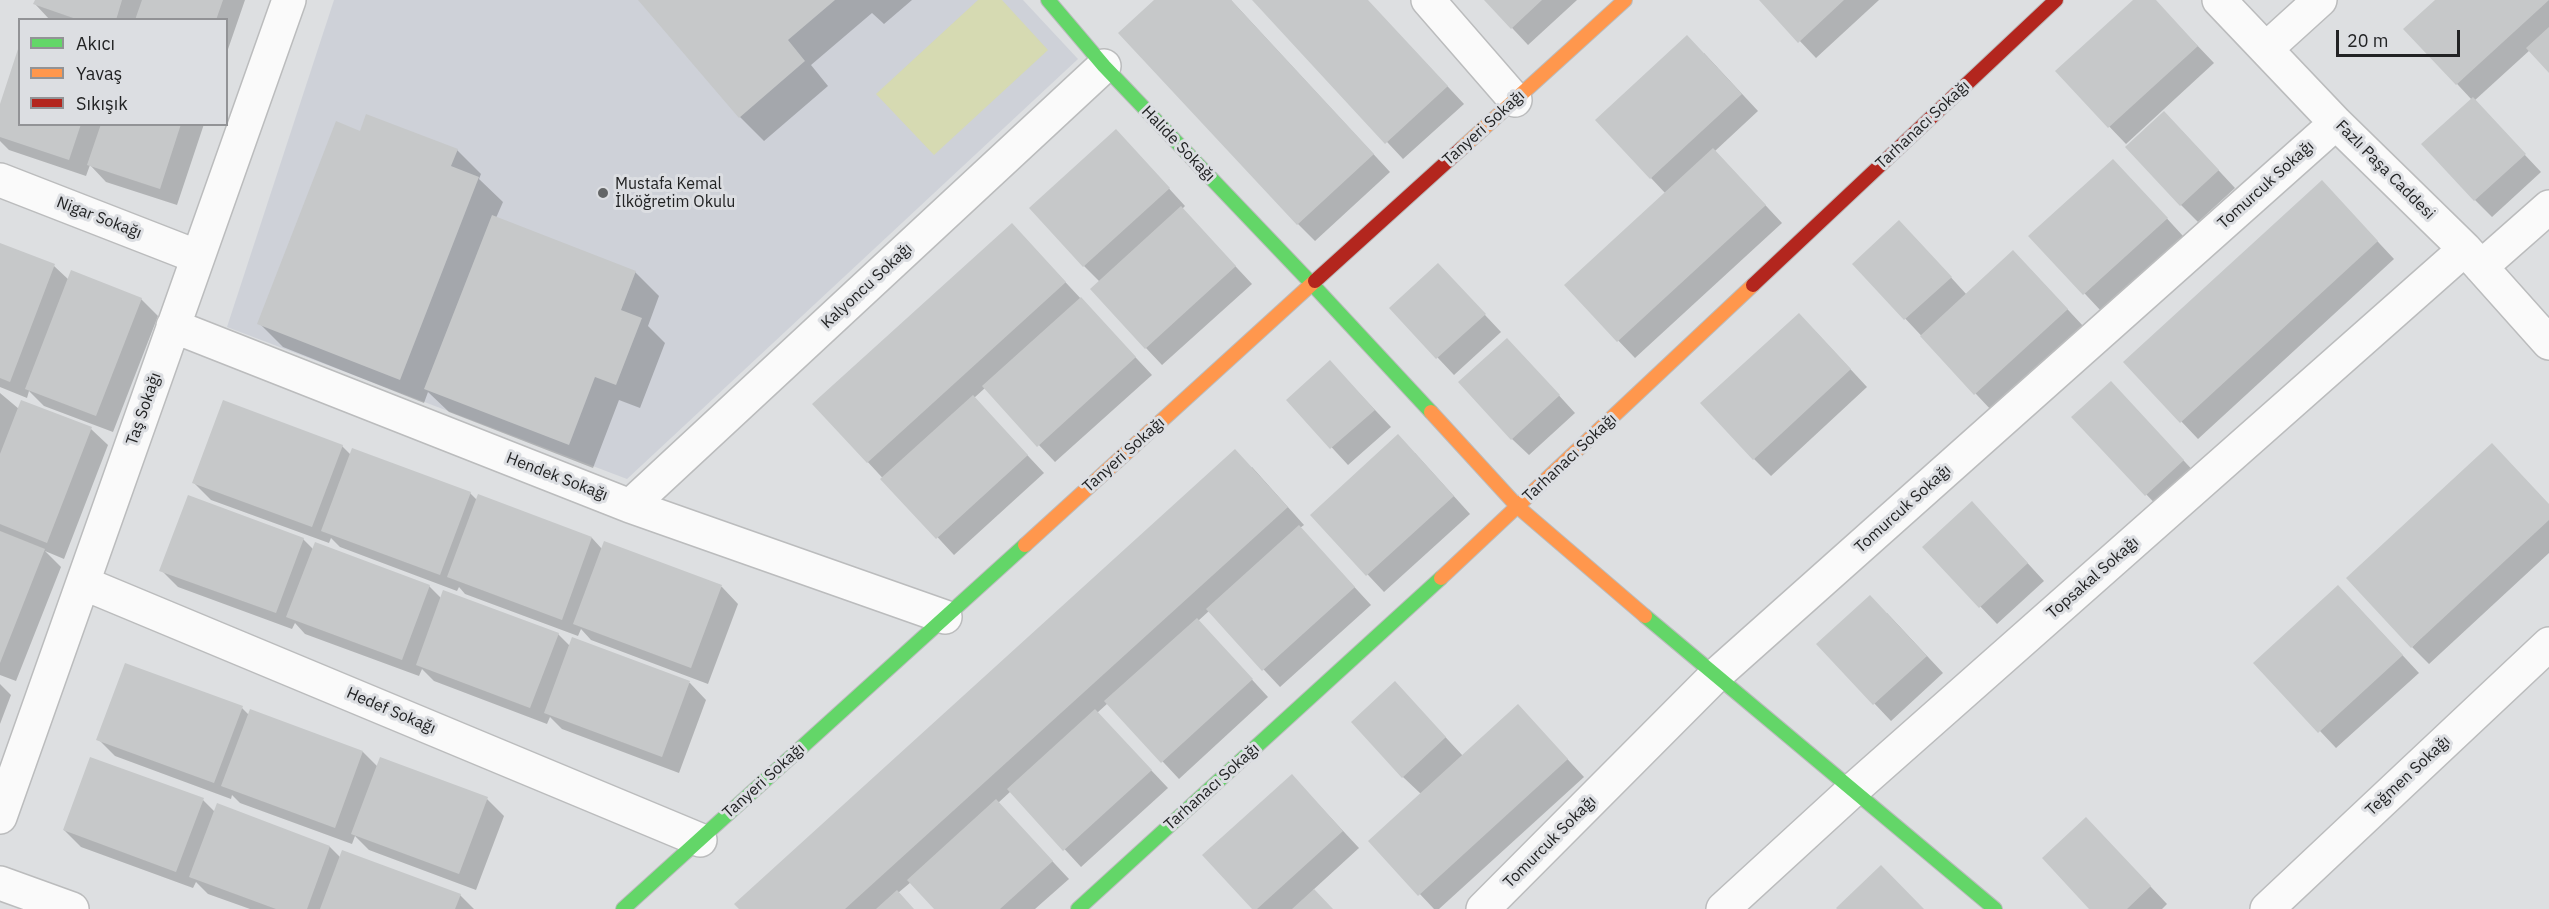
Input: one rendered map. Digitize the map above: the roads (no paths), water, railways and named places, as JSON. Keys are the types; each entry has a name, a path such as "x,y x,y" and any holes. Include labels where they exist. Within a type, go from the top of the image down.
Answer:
{"street":[{"name":"Taş Sokağı","path":"0,818 289,0"},
{"name":"Halide Sokağı","path":"1048,0 1104,66 1312,284 1518,507 1995,909"},
{"path":"1428,0 1515,100"},
{"name":"Tanyeri Sokağı","path":"623,909 1625,0"},
{"name":"Tarhanacı Sokağı","path":"1078,909 1518,507 2056,0"},
{"name":"Fazlı Paşa Caddesi","path":"2219,0 2336,123 2473,258 2549,343"},
{"path":"2266,49 2320,0"},
{"name":"Kalyoncu Sokağı","path":"630,506 1104,66"},
{"name":"Tomurcuk Sokağı","path":"1483,909 1716,676 2336,123"},
{"name":"Nigar Sokağı","path":"0,180 198,257"},
{"name":"Topsakal Sokağı","path":"1723,909 1854,789 2473,258 2549,207"},
{"name":"Hendek Sokağı","path":"173,326 630,506 945,617"},
{"name":"Hedef Sokağı","path":"83,583 700,840"},
{"name":"Teğmen Sokağı","path":"2267,909 2549,644"},
{"path":"0,883 72,909"}],"place":[{"name":"Mustafa Kemal İlköğretim Okulu","path":"603,193"}]}
